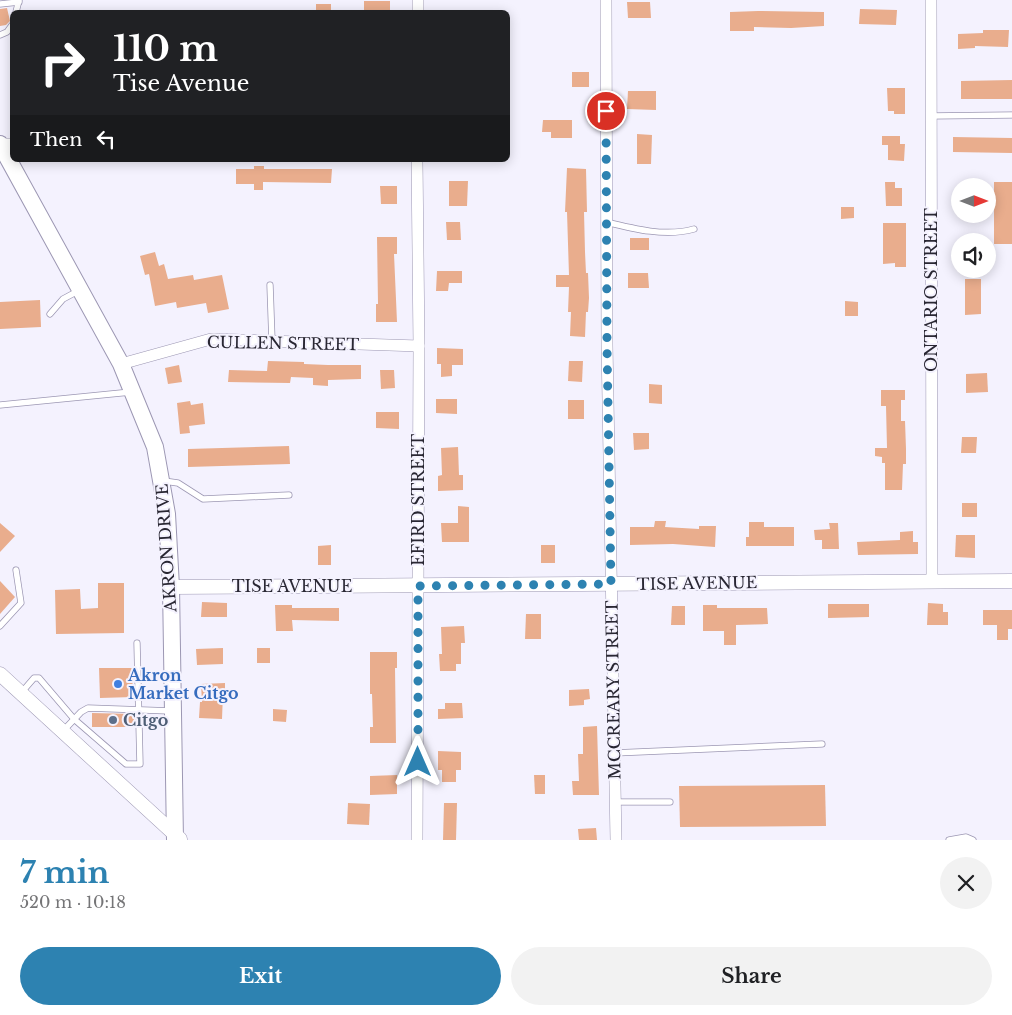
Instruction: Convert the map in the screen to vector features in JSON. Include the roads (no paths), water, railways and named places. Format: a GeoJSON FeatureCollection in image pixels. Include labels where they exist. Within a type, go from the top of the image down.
{"type":"FeatureCollection","features":[{"type":"Feature","properties":{"kind":"main road","name":"AKRON DRIVE"},"geometry":{"type":"LineString","coordinates":[[0,144],[121,364],[156,447],[167,514],[172,587],[177,838]]}},
{"type":"Feature","properties":{"kind":"street","name":"MCCREARY STREET"},"geometry":{"type":"LineString","coordinates":[[606,0],[607,355],[616,840]]}},
{"type":"Feature","properties":{"kind":"street","name":"ONTARIO STREET"},"geometry":{"type":"LineString","coordinates":[[930,0],[932,581]]}},
{"type":"Feature","properties":{"kind":"street","name":"EFIRD STREET"},"geometry":{"type":"LineString","coordinates":[[417,162],[419,346],[417,840]]}},
{"type":"Feature","properties":{"kind":"street","name":"CULLEN STREET"},"geometry":{"type":"LineString","coordinates":[[121,364],[211,339],[419,346]]}},
{"type":"Feature","properties":{"kind":"street","name":"TISE AVENUE"},"geometry":{"type":"LineString","coordinates":[[172,587],[1012,581]]}},
{"type":"Feature","properties":{"kind":"street"},"geometry":{"type":"LineString","coordinates":[[0,674],[177,838]]}},
{"type":"Feature","properties":{"kind":"lane"},"geometry":{"type":"LineString","coordinates":[[0,4],[19,1]]}},
{"type":"Feature","properties":{"kind":"lane"},"geometry":{"type":"LineString","coordinates":[[0,35],[7,32],[10,28]]}},
{"type":"Feature","properties":{"kind":"lane"},"geometry":{"type":"LineString","coordinates":[[930,116],[1012,116]]}},
{"type":"Feature","properties":{"kind":"lane"},"geometry":{"type":"LineString","coordinates":[[606,222],[654,231],[680,233],[694,230]]}},
{"type":"Feature","properties":{"kind":"lane"},"geometry":{"type":"LineString","coordinates":[[270,285],[272,341]]}},
{"type":"Feature","properties":{"kind":"lane"},"geometry":{"type":"LineString","coordinates":[[50,314],[63,299],[80,290]]}},
{"type":"Feature","properties":{"kind":"lane"},"geometry":{"type":"LineString","coordinates":[[0,405],[133,392]]}},
{"type":"Feature","properties":{"kind":"lane"},"geometry":{"type":"LineString","coordinates":[[162,481],[178,483],[203,499],[289,495]]}},
{"type":"Feature","properties":{"kind":"lane"},"geometry":{"type":"LineString","coordinates":[[0,626],[21,603],[16,570]]}},
{"type":"Feature","properties":{"kind":"lane"},"geometry":{"type":"LineString","coordinates":[[21,693],[34,678],[39,678],[74,719],[126,764],[140,764],[137,643]]}},
{"type":"Feature","properties":{"kind":"lane"},"geometry":{"type":"LineString","coordinates":[[63,731],[81,712],[88,708],[173,711]]}},
{"type":"Feature","properties":{"kind":"lane"},"geometry":{"type":"LineString","coordinates":[[614,753],[822,744]]}},
{"type":"Feature","properties":{"kind":"lane"},"geometry":{"type":"LineString","coordinates":[[615,802],[670,802]]}},
{"type":"Feature","properties":{"kind":"lane"},"geometry":{"type":"LineString","coordinates":[[949,840],[966,837],[973,840]]}},
{"type":"Feature","properties":{"kind":"place","name":"Akron Market Citgo"},"geometry":{"type":"Point","coordinates":[118,684]}},
{"type":"Feature","properties":{"kind":"place","name":"Citgo"},"geometry":{"type":"Point","coordinates":[113,720]}}]}
